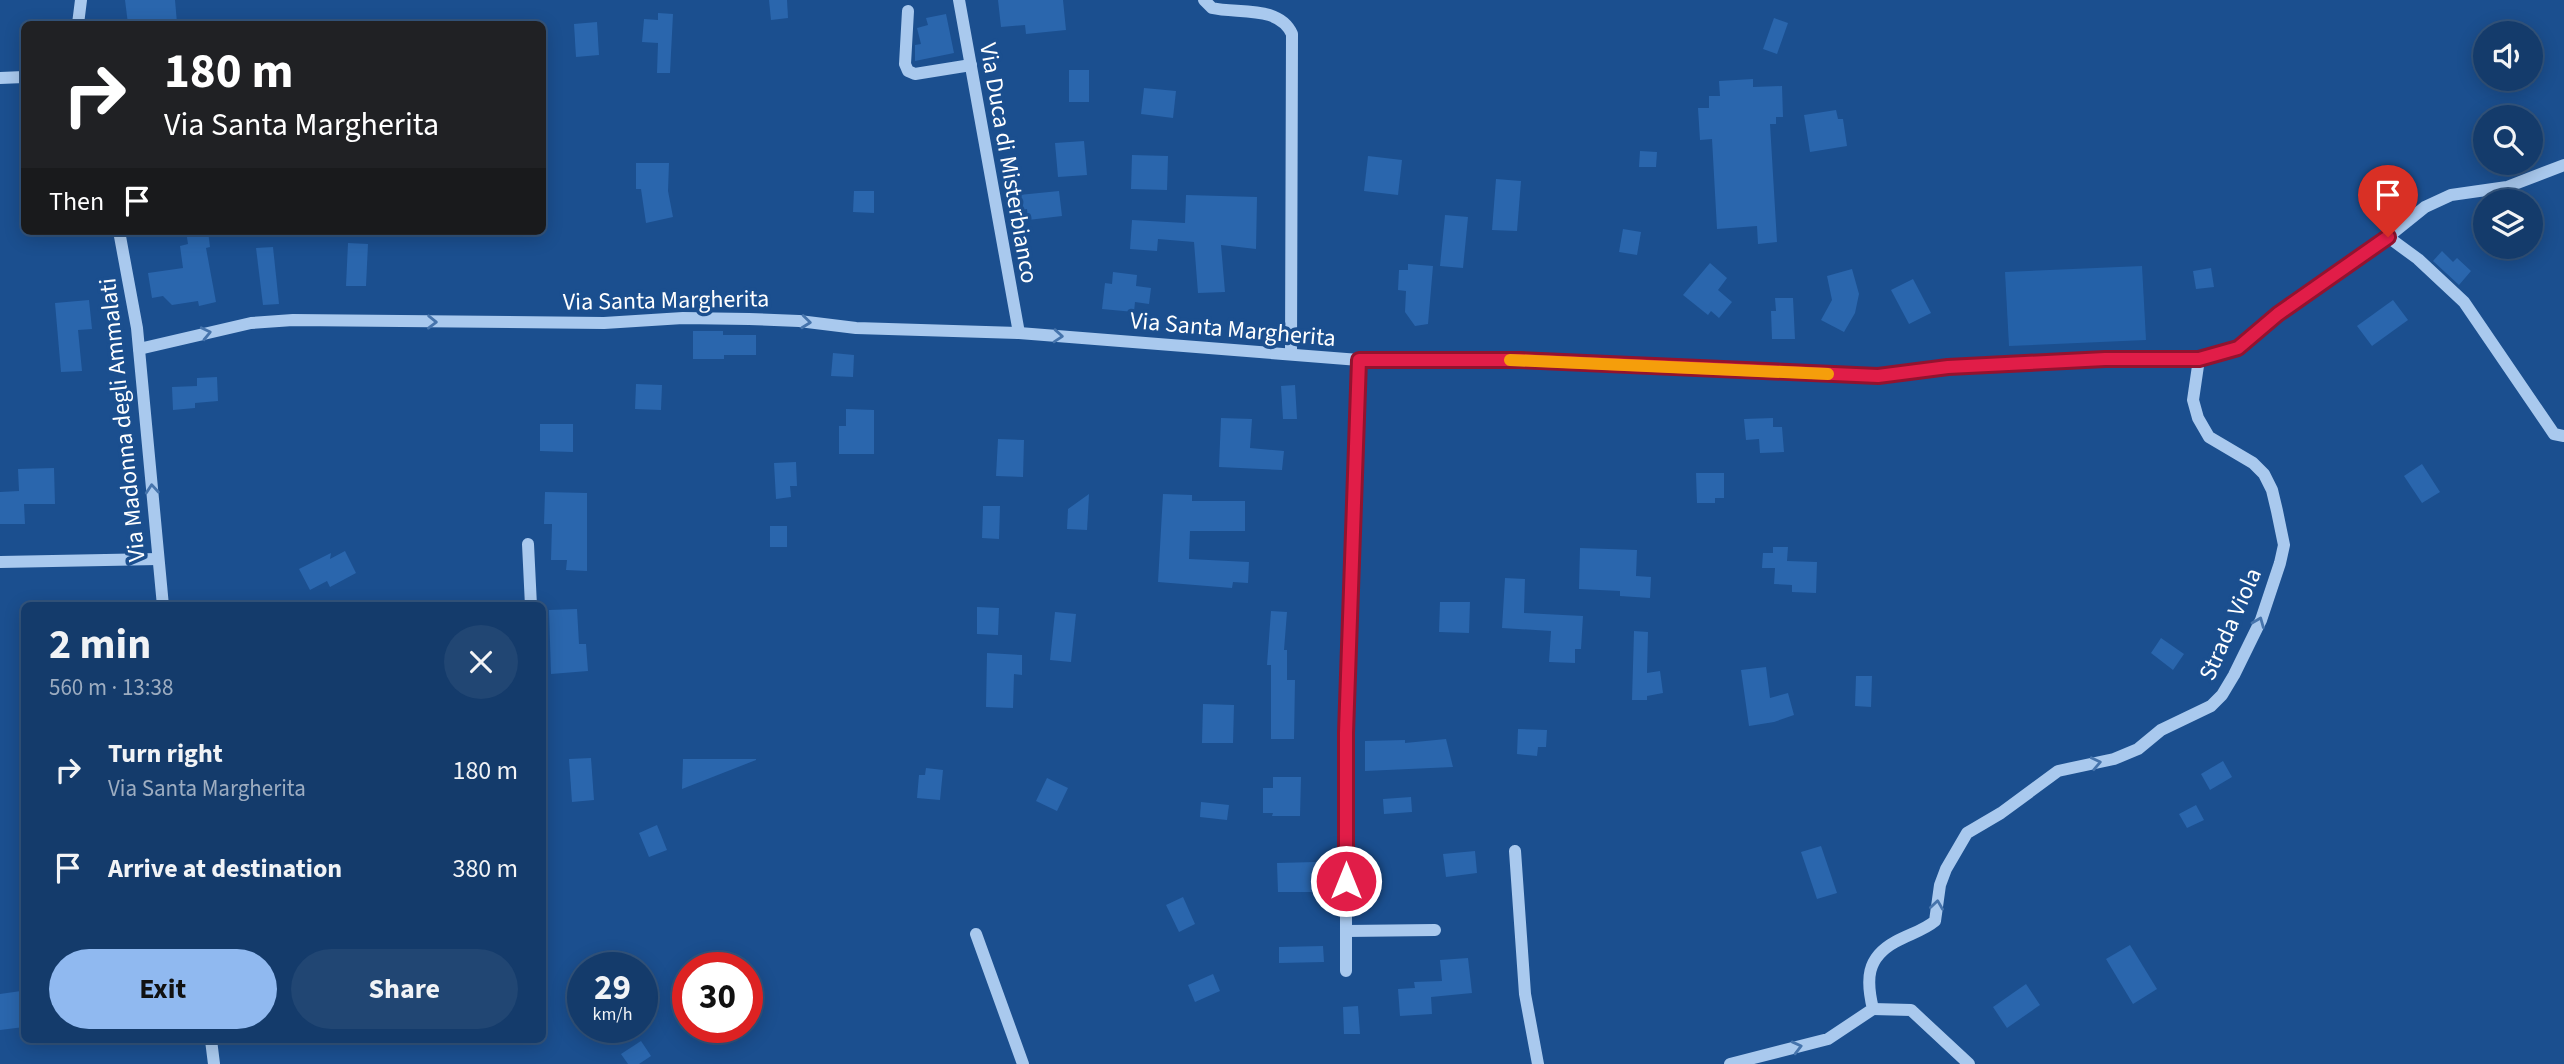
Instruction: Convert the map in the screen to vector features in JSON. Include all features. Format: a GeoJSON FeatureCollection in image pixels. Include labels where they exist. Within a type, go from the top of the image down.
{"type":"FeatureCollection","features":[{"type":"Feature","properties":{"kind":"street"},"geometry":{"type":"LineString","coordinates":[[78,21],[81,0]]}},
{"type":"Feature","properties":{"kind":"street","name":"Via Duca di Misterbianco"},"geometry":{"type":"LineString","coordinates":[[959,0],[1019,333]]}},
{"type":"Feature","properties":{"kind":"street"},"geometry":{"type":"LineString","coordinates":[[1205,0],[1212,8],[1250,11],[1277,18],[1288,25],[1292,34],[1291,353]]}},
{"type":"Feature","properties":{"kind":"street"},"geometry":{"type":"LineString","coordinates":[[908,11],[905,64],[908,71],[915,74],[971,65]]}},
{"type":"Feature","properties":{"kind":"street"},"geometry":{"type":"LineString","coordinates":[[0,78],[21,77]]}},
{"type":"Feature","properties":{"kind":"street","name":"Via Santa Margherita"},"geometry":{"type":"LineString","coordinates":[[139,349],[251,323],[293,320],[604,323],[683,318],[799,321],[856,328],[1019,333],[1359,360],[1520,360],[1878,376],[1948,367],[2105,359],[2199,359],[2238,348],[2278,314],[2388,237],[2425,207],[2451,195],[2507,187],[2564,166]]}},
{"type":"Feature","properties":{"kind":"street","name":"Via Madonna degli Ammalati"},"geometry":{"type":"LineString","coordinates":[[121,235],[139,349],[163,602]]}},
{"type":"Feature","properties":{"kind":"street"},"geometry":{"type":"LineString","coordinates":[[2388,237],[2418,258],[2464,302],[2554,434],[2564,436]]}},
{"type":"Feature","properties":{"kind":"street","name":"Strada Viola"},"geometry":{"type":"LineString","coordinates":[[1873,1009],[1867,986],[1869,971],[1881,951],[1896,941],[1925,929],[1935,921],[1940,885],[1946,869],[1968,833],[2001,813],[2058,771],[2114,759],[2138,749],[2161,730],[2211,706],[2222,695],[2234,675],[2261,620],[2284,545],[2272,490],[2264,474],[2253,463],[2209,437],[2197,418],[2193,400],[2199,359]]}},
{"type":"Feature","properties":{"kind":"street"},"geometry":{"type":"LineString","coordinates":[[1346,971],[1346,733],[1359,360]]}},
{"type":"Feature","properties":{"kind":"street"},"geometry":{"type":"LineString","coordinates":[[528,544],[531,602]]}},
{"type":"Feature","properties":{"kind":"street"},"geometry":{"type":"LineString","coordinates":[[0,562],[158,559]]}},
{"type":"Feature","properties":{"kind":"street"},"geometry":{"type":"LineString","coordinates":[[1515,850],[1525,994],[1538,1064]]}},
{"type":"Feature","properties":{"kind":"street"},"geometry":{"type":"LineString","coordinates":[[1346,931],[1435,930]]}},
{"type":"Feature","properties":{"kind":"street"},"geometry":{"type":"LineString","coordinates":[[976,934],[1023,1064]]}},
{"type":"Feature","properties":{"kind":"street"},"geometry":{"type":"LineString","coordinates":[[1730,1064],[1828,1039],[1873,1009],[1911,1010],[1969,1064]]}},
{"type":"Feature","properties":{"kind":"street"},"geometry":{"type":"LineString","coordinates":[[211,1043],[214,1064]]}},
{"type":"Feature","properties":{"kind":"shaded area"},"geometry":{"type":"Polygon","coordinates":[[[2142,266],[2146,340],[2009,346],[2005,272],[2142,266]]]}},
{"type":"Feature","properties":{"kind":"building"},"geometry":{"type":"Polygon","coordinates":[[[125,0],[175,0],[177,21],[128,21],[125,0]]]}},
{"type":"Feature","properties":{"kind":"building"},"geometry":{"type":"Polygon","coordinates":[[[769,0],[787,0],[788,18],[771,20],[769,0]]]}},
{"type":"Feature","properties":{"kind":"building"},"geometry":{"type":"Polygon","coordinates":[[[998,0],[1063,0],[1066,30],[1026,34],[1025,25],[1001,27],[998,0]]]}},
{"type":"Feature","properties":{"kind":"building"},"geometry":{"type":"Polygon","coordinates":[[[658,13],[673,14],[670,73],[657,73],[658,43],[642,42],[644,19],[658,20],[658,13]]]}},
{"type":"Feature","properties":{"kind":"building"},"geometry":{"type":"Polygon","coordinates":[[[946,14],[954,53],[915,61],[915,45],[921,44],[917,28],[928,25],[926,18],[946,14]]]}},
{"type":"Feature","properties":{"kind":"building"},"geometry":{"type":"Polygon","coordinates":[[[1774,18],[1788,23],[1777,54],[1763,49],[1774,18]]]}},
{"type":"Feature","properties":{"kind":"building"},"geometry":{"type":"Polygon","coordinates":[[[597,22],[599,55],[576,57],[574,24],[597,22]]]}},
{"type":"Feature","properties":{"kind":"building"},"geometry":{"type":"Polygon","coordinates":[[[1069,70],[1089,70],[1089,102],[1069,102],[1069,70]]]}},
{"type":"Feature","properties":{"kind":"building"},"geometry":{"type":"Polygon","coordinates":[[[1753,79],[1753,87],[1782,86],[1783,117],[1776,117],[1776,124],[1770,124],[1777,242],[1758,244],[1757,226],[1717,229],[1712,139],[1700,140],[1698,108],[1709,108],[1709,96],[1720,96],[1719,81],[1753,79]]]}},
{"type":"Feature","properties":{"kind":"building"},"geometry":{"type":"Polygon","coordinates":[[[1144,88],[1176,91],[1173,118],[1141,114],[1144,88]]]}},
{"type":"Feature","properties":{"kind":"building"},"geometry":{"type":"Polygon","coordinates":[[[1836,110],[1838,119],[1843,119],[1847,146],[1810,152],[1804,115],[1836,110]]]}},
{"type":"Feature","properties":{"kind":"building"},"geometry":{"type":"Polygon","coordinates":[[[1084,141],[1087,175],[1058,177],[1055,143],[1084,141]]]}},
{"type":"Feature","properties":{"kind":"building"},"geometry":{"type":"Polygon","coordinates":[[[1640,151],[1657,152],[1656,167],[1639,167],[1640,151]]]}},
{"type":"Feature","properties":{"kind":"building"},"geometry":{"type":"Polygon","coordinates":[[[1132,155],[1168,156],[1167,190],[1131,189],[1132,155]]]}},
{"type":"Feature","properties":{"kind":"building"},"geometry":{"type":"Polygon","coordinates":[[[1368,156],[1402,160],[1398,195],[1364,191],[1368,156]]]}},
{"type":"Feature","properties":{"kind":"building"},"geometry":{"type":"Polygon","coordinates":[[[636,163],[669,163],[668,191],[673,217],[646,223],[641,189],[636,189],[636,163]]]}},
{"type":"Feature","properties":{"kind":"building"},"geometry":{"type":"Polygon","coordinates":[[[1496,179],[1521,181],[1517,231],[1492,230],[1496,179]]]}},
{"type":"Feature","properties":{"kind":"building"},"geometry":{"type":"Polygon","coordinates":[[[854,191],[874,191],[874,213],[853,212],[854,191]]]}},
{"type":"Feature","properties":{"kind":"building"},"geometry":{"type":"Polygon","coordinates":[[[1059,191],[1062,216],[1028,220],[1027,209],[1021,210],[1019,195],[1059,191]]]}},
{"type":"Feature","properties":{"kind":"building"},"geometry":{"type":"Polygon","coordinates":[[[1186,195],[1257,197],[1256,249],[1221,245],[1225,292],[1198,293],[1194,242],[1158,239],[1157,251],[1130,249],[1132,220],[1185,223],[1186,195]]]}},
{"type":"Feature","properties":{"kind":"building"},"geometry":{"type":"Polygon","coordinates":[[[1445,215],[1468,217],[1463,268],[1440,266],[1445,215]]]}},
{"type":"Feature","properties":{"kind":"building"},"geometry":{"type":"Polygon","coordinates":[[[1623,229],[1641,232],[1637,255],[1619,252],[1623,229]]]}},
{"type":"Feature","properties":{"kind":"building"},"geometry":{"type":"Polygon","coordinates":[[[187,235],[208,235],[210,247],[206,248],[216,302],[199,306],[198,301],[172,305],[163,296],[152,298],[148,273],[183,268],[180,246],[188,244],[187,235]]]}},
{"type":"Feature","properties":{"kind":"building"},"geometry":{"type":"Polygon","coordinates":[[[348,243],[368,244],[366,286],[346,286],[348,243]]]}},
{"type":"Feature","properties":{"kind":"building"},"geometry":{"type":"Polygon","coordinates":[[[273,247],[279,304],[263,305],[256,248],[273,247]]]}},
{"type":"Feature","properties":{"kind":"building"},"geometry":{"type":"Polygon","coordinates":[[[2442,251],[2453,262],[2457,258],[2471,271],[2459,285],[2433,261],[2442,251]]]}},
{"type":"Feature","properties":{"kind":"building"},"geometry":{"type":"Polygon","coordinates":[[[1710,263],[1727,278],[1718,290],[1732,302],[1719,318],[1711,311],[1708,315],[1683,295],[1710,263]]]}},
{"type":"Feature","properties":{"kind":"building"},"geometry":{"type":"Polygon","coordinates":[[[1408,264],[1433,266],[1428,324],[1415,326],[1405,312],[1406,291],[1398,290],[1399,270],[1408,270],[1408,264]]]}},
{"type":"Feature","properties":{"kind":"building"},"geometry":{"type":"Polygon","coordinates":[[[2211,268],[2214,287],[2196,289],[2193,271],[2211,268]]]}},
{"type":"Feature","properties":{"kind":"building"},"geometry":{"type":"Polygon","coordinates":[[[1852,269],[1859,294],[1855,313],[1844,332],[1821,320],[1832,300],[1827,276],[1852,269]]]}},
{"type":"Feature","properties":{"kind":"building"},"geometry":{"type":"Polygon","coordinates":[[[1113,272],[1137,275],[1136,286],[1151,288],[1149,304],[1135,302],[1134,312],[1102,309],[1105,283],[1112,284],[1113,272]]]}},
{"type":"Feature","properties":{"kind":"building"},"geometry":{"type":"Polygon","coordinates":[[[1913,279],[1931,313],[1909,324],[1891,290],[1913,279]]]}},
{"type":"Feature","properties":{"kind":"building"},"geometry":{"type":"Polygon","coordinates":[[[1775,298],[1793,298],[1795,339],[1772,339],[1771,311],[1776,311],[1775,298]]]}},
{"type":"Feature","properties":{"kind":"building"},"geometry":{"type":"Polygon","coordinates":[[[89,300],[92,329],[78,330],[82,371],[61,372],[55,303],[89,300]]]}},
{"type":"Feature","properties":{"kind":"building"},"geometry":{"type":"Polygon","coordinates":[[[2393,300],[2408,320],[2372,346],[2357,326],[2393,300]]]}},
{"type":"Feature","properties":{"kind":"building"},"geometry":{"type":"Polygon","coordinates":[[[693,331],[756,335],[756,355],[693,359],[693,331]]]}},
{"type":"Feature","properties":{"kind":"building"},"geometry":{"type":"Polygon","coordinates":[[[833,353],[854,355],[853,377],[831,376],[833,353]]]}},
{"type":"Feature","properties":{"kind":"building"},"geometry":{"type":"Polygon","coordinates":[[[217,377],[218,401],[195,403],[195,408],[173,410],[172,387],[197,386],[197,378],[217,377]]]}},
{"type":"Feature","properties":{"kind":"building"},"geometry":{"type":"Polygon","coordinates":[[[636,384],[662,385],[661,410],[635,409],[636,384]]]}},
{"type":"Feature","properties":{"kind":"building"},"geometry":{"type":"Polygon","coordinates":[[[1295,385],[1297,419],[1283,419],[1281,386],[1295,385]]]}},
{"type":"Feature","properties":{"kind":"building"},"geometry":{"type":"Polygon","coordinates":[[[846,409],[874,410],[874,454],[839,454],[839,426],[846,426],[846,409]]]}},
{"type":"Feature","properties":{"kind":"building"},"geometry":{"type":"Polygon","coordinates":[[[1221,418],[1252,419],[1250,448],[1284,451],[1282,470],[1219,467],[1221,418]]]}},
{"type":"Feature","properties":{"kind":"building"},"geometry":{"type":"Polygon","coordinates":[[[1773,418],[1773,427],[1782,427],[1784,452],[1760,453],[1759,439],[1746,440],[1744,419],[1773,418]]]}},
{"type":"Feature","properties":{"kind":"building"},"geometry":{"type":"Polygon","coordinates":[[[540,424],[573,424],[573,452],[540,451],[540,424]]]}},
{"type":"Feature","properties":{"kind":"building"},"geometry":{"type":"Polygon","coordinates":[[[998,439],[1024,440],[1023,477],[996,476],[998,439]]]}},
{"type":"Feature","properties":{"kind":"building"},"geometry":{"type":"Polygon","coordinates":[[[796,462],[797,486],[790,486],[791,497],[776,499],[774,463],[796,462]]]}},
{"type":"Feature","properties":{"kind":"building"},"geometry":{"type":"Polygon","coordinates":[[[2422,464],[2440,492],[2422,503],[2404,476],[2422,464]]]}},
{"type":"Feature","properties":{"kind":"building"},"geometry":{"type":"Polygon","coordinates":[[[54,468],[55,504],[24,504],[25,524],[0,524],[0,492],[19,491],[18,469],[54,468]]]}},
{"type":"Feature","properties":{"kind":"building"},"geometry":{"type":"Polygon","coordinates":[[[1696,473],[1724,473],[1724,498],[1715,498],[1715,503],[1697,503],[1696,473]]]}},
{"type":"Feature","properties":{"kind":"building"},"geometry":{"type":"Polygon","coordinates":[[[545,492],[587,493],[587,571],[566,570],[567,560],[551,560],[552,524],[544,524],[545,492]]]}},
{"type":"Feature","properties":{"kind":"building"},"geometry":{"type":"Polygon","coordinates":[[[1089,494],[1087,530],[1067,529],[1068,509],[1089,494]]]}},
{"type":"Feature","properties":{"kind":"building"},"geometry":{"type":"Polygon","coordinates":[[[1163,494],[1192,495],[1192,501],[1245,501],[1245,531],[1190,531],[1189,559],[1249,562],[1248,583],[1233,582],[1232,588],[1158,582],[1163,494]]]}},
{"type":"Feature","properties":{"kind":"building"},"geometry":{"type":"Polygon","coordinates":[[[983,506],[1000,506],[999,539],[982,538],[983,506]]]}},
{"type":"Feature","properties":{"kind":"building"},"geometry":{"type":"Polygon","coordinates":[[[770,526],[787,526],[787,547],[770,547],[770,526]]]}},
{"type":"Feature","properties":{"kind":"building"},"geometry":{"type":"Polygon","coordinates":[[[1773,547],[1788,547],[1787,561],[1817,562],[1816,593],[1792,592],[1792,585],[1774,584],[1775,568],[1762,568],[1763,553],[1773,553],[1773,547]]]}},
{"type":"Feature","properties":{"kind":"building"},"geometry":{"type":"Polygon","coordinates":[[[1580,548],[1637,550],[1636,576],[1651,577],[1650,598],[1620,596],[1620,591],[1579,589],[1580,548]]]}},
{"type":"Feature","properties":{"kind":"building"},"geometry":{"type":"Polygon","coordinates":[[[345,551],[356,573],[330,587],[327,581],[310,590],[299,569],[331,553],[330,559],[345,551]]]}},
{"type":"Feature","properties":{"kind":"building"},"geometry":{"type":"Polygon","coordinates":[[[1505,578],[1525,579],[1524,613],[1583,616],[1581,649],[1575,649],[1575,663],[1549,662],[1551,631],[1502,628],[1505,578]]]}},
{"type":"Feature","properties":{"kind":"building"},"geometry":{"type":"Polygon","coordinates":[[[1440,602],[1470,602],[1469,633],[1439,632],[1440,602]]]}},
{"type":"Feature","properties":{"kind":"building"},"geometry":{"type":"Polygon","coordinates":[[[977,607],[999,608],[998,635],[977,634],[977,607]]]}},
{"type":"Feature","properties":{"kind":"building"},"geometry":{"type":"Polygon","coordinates":[[[577,609],[579,644],[586,644],[588,671],[551,674],[549,610],[577,609]]]}},
{"type":"Feature","properties":{"kind":"building"},"geometry":{"type":"Polygon","coordinates":[[[1271,611],[1287,612],[1284,650],[1287,650],[1287,680],[1295,680],[1294,739],[1271,739],[1271,665],[1267,665],[1271,611]]]}},
{"type":"Feature","properties":{"kind":"building"},"geometry":{"type":"Polygon","coordinates":[[[1055,612],[1076,614],[1071,662],[1050,660],[1055,612]]]}},
{"type":"Feature","properties":{"kind":"building"},"geometry":{"type":"Polygon","coordinates":[[[1634,631],[1648,632],[1647,673],[1660,671],[1663,693],[1647,696],[1647,700],[1632,700],[1634,631]]]}},
{"type":"Feature","properties":{"kind":"building"},"geometry":{"type":"Polygon","coordinates":[[[2161,638],[2184,654],[2173,670],[2151,653],[2161,638]]]}},
{"type":"Feature","properties":{"kind":"building"},"geometry":{"type":"Polygon","coordinates":[[[987,653],[1022,655],[1022,675],[1014,674],[1013,708],[986,707],[987,653]]]}},
{"type":"Feature","properties":{"kind":"building"},"geometry":{"type":"Polygon","coordinates":[[[1766,667],[1770,698],[1788,693],[1794,715],[1749,726],[1741,670],[1766,667]]]}},
{"type":"Feature","properties":{"kind":"building"},"geometry":{"type":"Polygon","coordinates":[[[1856,676],[1872,676],[1871,707],[1855,706],[1856,676]]]}},
{"type":"Feature","properties":{"kind":"building"},"geometry":{"type":"Polygon","coordinates":[[[1203,704],[1234,705],[1233,743],[1202,743],[1203,704]]]}},
{"type":"Feature","properties":{"kind":"building"},"geometry":{"type":"Polygon","coordinates":[[[1518,729],[1547,730],[1546,747],[1538,747],[1537,756],[1517,754],[1518,729]]]}},
{"type":"Feature","properties":{"kind":"building"},"geometry":{"type":"Polygon","coordinates":[[[1446,739],[1453,767],[1365,771],[1365,741],[1405,740],[1405,743],[1446,739]]]}},
{"type":"Feature","properties":{"kind":"building"},"geometry":{"type":"Polygon","coordinates":[[[591,758],[594,800],[572,802],[569,759],[591,758]]]}},
{"type":"Feature","properties":{"kind":"building"},"geometry":{"type":"Polygon","coordinates":[[[683,759],[756,759],[756,760],[682,789],[683,759]]]}},
{"type":"Feature","properties":{"kind":"building"},"geometry":{"type":"Polygon","coordinates":[[[2223,761],[2232,777],[2210,790],[2201,774],[2223,761]]]}},
{"type":"Feature","properties":{"kind":"building"},"geometry":{"type":"Polygon","coordinates":[[[926,768],[943,770],[940,800],[917,798],[919,775],[925,775],[926,768]]]}},
{"type":"Feature","properties":{"kind":"building"},"geometry":{"type":"Polygon","coordinates":[[[1273,777],[1301,777],[1300,816],[1272,816],[1273,813],[1263,813],[1263,788],[1273,788],[1273,777]]]}},
{"type":"Feature","properties":{"kind":"building"},"geometry":{"type":"Polygon","coordinates":[[[1047,778],[1068,788],[1057,811],[1036,801],[1047,778]]]}},
{"type":"Feature","properties":{"kind":"building"},"geometry":{"type":"Polygon","coordinates":[[[1411,797],[1412,812],[1384,814],[1383,799],[1411,797]]]}},
{"type":"Feature","properties":{"kind":"building"},"geometry":{"type":"Polygon","coordinates":[[[1201,802],[1229,805],[1227,820],[1200,817],[1201,802]]]}},
{"type":"Feature","properties":{"kind":"building"},"geometry":{"type":"Polygon","coordinates":[[[2196,805],[2204,820],[2187,828],[2179,814],[2196,805]]]}},
{"type":"Feature","properties":{"kind":"building"},"geometry":{"type":"Polygon","coordinates":[[[657,825],[667,850],[649,857],[639,833],[657,825]]]}},
{"type":"Feature","properties":{"kind":"building"},"geometry":{"type":"Polygon","coordinates":[[[1821,846],[1837,893],[1817,899],[1801,852],[1821,846]]]}},
{"type":"Feature","properties":{"kind":"building"},"geometry":{"type":"Polygon","coordinates":[[[1475,851],[1477,873],[1446,877],[1443,854],[1475,851]]]}},
{"type":"Feature","properties":{"kind":"building"},"geometry":{"type":"Polygon","coordinates":[[[1316,862],[1317,892],[1278,892],[1277,863],[1316,862]]]}},
{"type":"Feature","properties":{"kind":"building"},"geometry":{"type":"Polygon","coordinates":[[[1183,897],[1195,924],[1179,932],[1166,905],[1183,897]]]}},
{"type":"Feature","properties":{"kind":"building"},"geometry":{"type":"Polygon","coordinates":[[[2130,945],[2157,989],[2133,1004],[2106,959],[2130,945]]]}},
{"type":"Feature","properties":{"kind":"building"},"geometry":{"type":"Polygon","coordinates":[[[1323,946],[1324,962],[1279,963],[1279,947],[1323,946]]]}},
{"type":"Feature","properties":{"kind":"building"},"geometry":{"type":"Polygon","coordinates":[[[1468,958],[1472,993],[1431,997],[1432,1014],[1400,1016],[1398,989],[1415,988],[1414,982],[1442,981],[1440,960],[1468,958]]]}},
{"type":"Feature","properties":{"kind":"building"},"geometry":{"type":"Polygon","coordinates":[[[1213,974],[1220,991],[1195,1002],[1188,985],[1213,974]]]}},
{"type":"Feature","properties":{"kind":"building"},"geometry":{"type":"Polygon","coordinates":[[[2026,984],[2040,1005],[2007,1028],[1993,1007],[2026,984]]]}},
{"type":"Feature","properties":{"kind":"building"},"geometry":{"type":"Polygon","coordinates":[[[21,991],[21,1027],[0,1030],[0,994],[21,991]]]}},
{"type":"Feature","properties":{"kind":"building"},"geometry":{"type":"Polygon","coordinates":[[[1358,1006],[1360,1034],[1344,1034],[1343,1007],[1358,1006]]]}},
{"type":"Feature","properties":{"kind":"building"},"geometry":{"type":"Polygon","coordinates":[[[642,1043],[651,1056],[639,1064],[628,1064],[621,1054],[642,1043]]]}},
{"type":"Feature","properties":{"kind":"slow traffic"},"geometry":{"type":"LineString","coordinates":[[1510,360],[1828,374]]}},
{"type":"Feature","properties":{"kind":"route"},"geometry":{"type":"LineString","coordinates":[[1346,881],[1346,733],[1359,360],[1520,360],[1878,376],[1948,367],[2105,359],[2199,359],[2238,348],[2278,314],[2388,237]]}}]}
